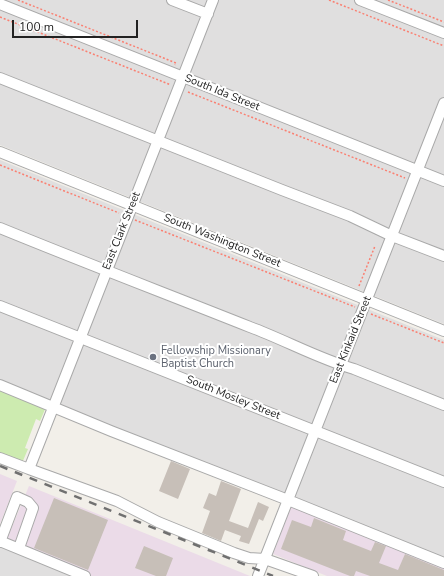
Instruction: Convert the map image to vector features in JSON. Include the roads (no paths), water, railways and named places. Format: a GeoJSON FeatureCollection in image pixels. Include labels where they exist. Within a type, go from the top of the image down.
{"type":"FeatureCollection","features":[{"type":"Feature","properties":{"kind":"street"},"geometry":{"type":"LineString","coordinates":[[172,0],[208,14]]}},
{"type":"Feature","properties":{"kind":"street","name":"East Clark Street"},"geometry":{"type":"LineString","coordinates":[[30,465],[213,0]]}},
{"type":"Feature","properties":{"kind":"street"},"geometry":{"type":"LineString","coordinates":[[360,0],[444,33]]}},
{"type":"Feature","properties":{"kind":"street","name":"South Ida Street"},"geometry":{"type":"LineString","coordinates":[[0,4],[444,181]]}},
{"type":"Feature","properties":{"kind":"street"},"geometry":{"type":"LineString","coordinates":[[0,78],[350,216],[392,236],[444,256]]}},
{"type":"Feature","properties":{"kind":"street","name":"East Kinkaid Street"},"geometry":{"type":"LineString","coordinates":[[258,576],[443,106]]}},
{"type":"Feature","properties":{"kind":"street","name":"South Washington Street"},"geometry":{"type":"LineString","coordinates":[[0,152],[444,331]]}},
{"type":"Feature","properties":{"kind":"street"},"geometry":{"type":"LineString","coordinates":[[0,228],[106,271],[275,336],[341,365],[444,405]]}},
{"type":"Feature","properties":{"kind":"street","name":"South Mosley Street"},"geometry":{"type":"LineString","coordinates":[[0,306],[444,482]]}},
{"type":"Feature","properties":{"kind":"street"},"geometry":{"type":"LineString","coordinates":[[0,385],[133,440],[288,500],[444,564]]}},
{"type":"Feature","properties":{"kind":"street"},"geometry":{"type":"LineString","coordinates":[[0,458],[30,465],[117,500],[158,522],[234,553],[249,558],[265,559],[313,576]]}},
{"type":"Feature","properties":{"kind":"street"},"geometry":{"type":"LineString","coordinates":[[19,548],[33,508],[28,502],[17,498],[0,541],[85,576]]}},
{"type":"Feature","properties":{"kind":"railway"},"geometry":{"type":"LineString","coordinates":[[0,466],[273,576]]}},
{"type":"Feature","properties":{"kind":"place","name":"Fellowship Missionary Baptist Church"},"geometry":{"type":"Point","coordinates":[153,357]}}]}
